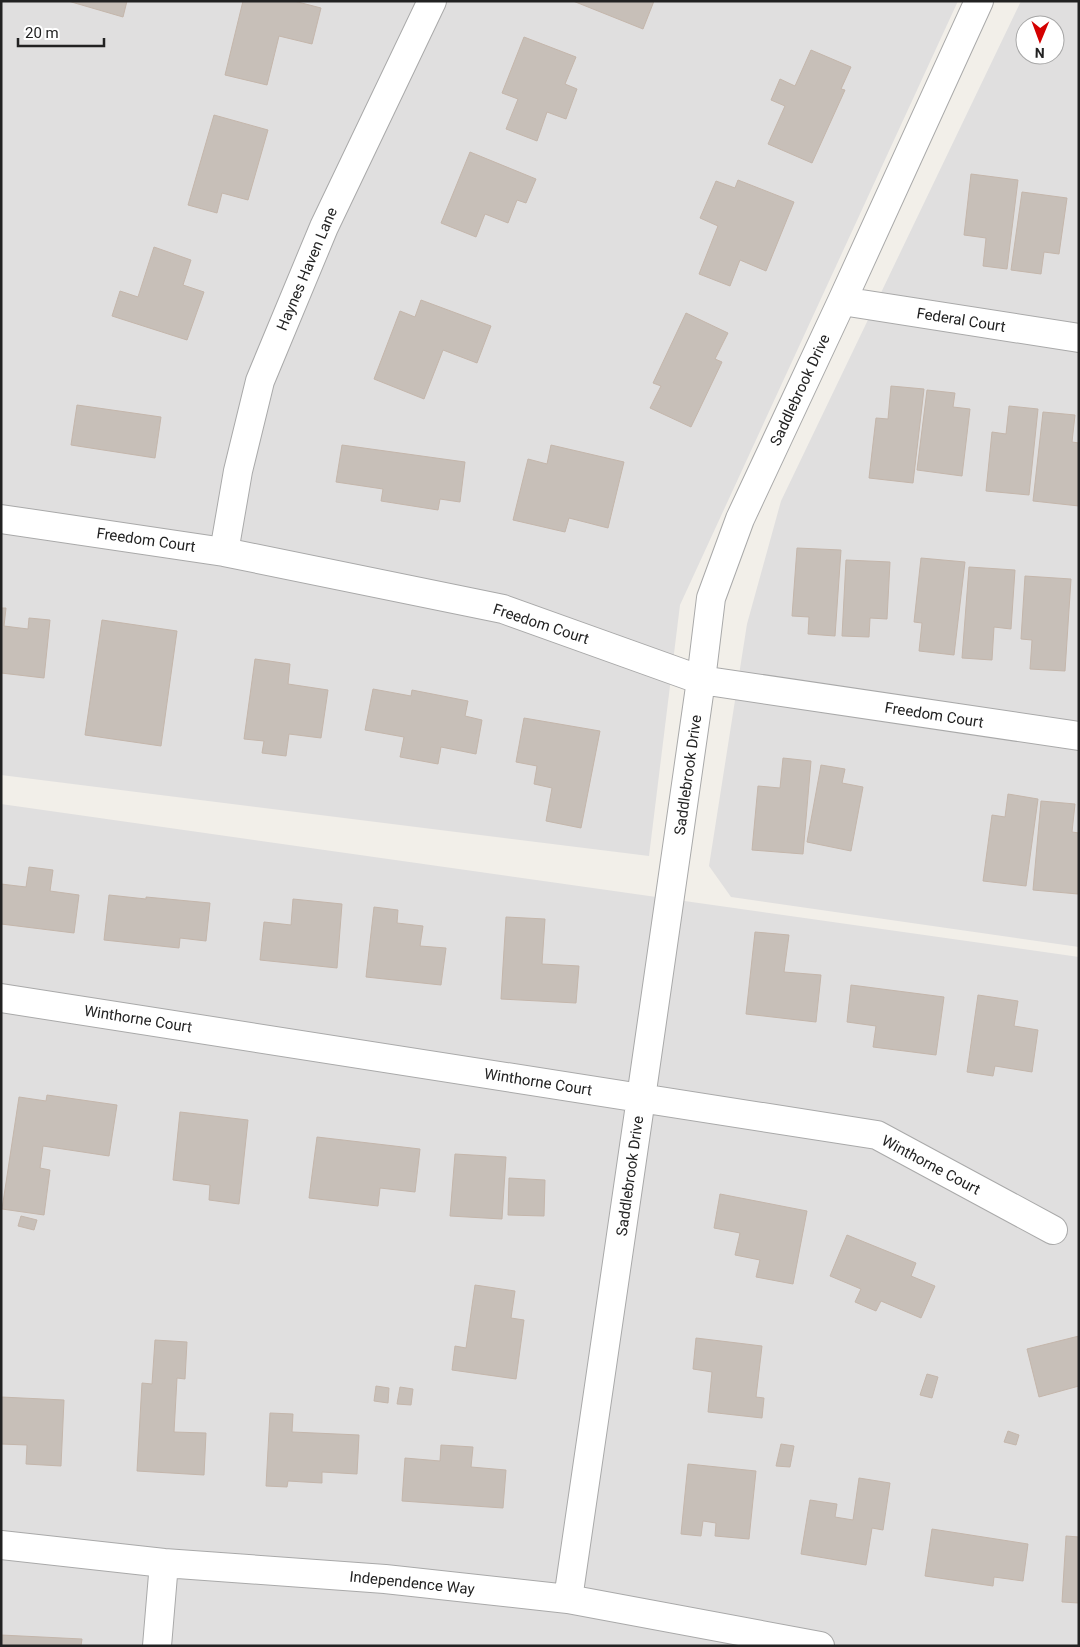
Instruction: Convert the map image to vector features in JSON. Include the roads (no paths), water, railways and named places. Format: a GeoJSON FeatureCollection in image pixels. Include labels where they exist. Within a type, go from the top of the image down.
{"type":"FeatureCollection","features":[{"type":"Feature","properties":{"kind":"street","name":"Haynes Haven Lane"},"geometry":{"type":"LineString","coordinates":[[224,552],[238,470],[260,381],[324,227],[432,1]]}},
{"type":"Feature","properties":{"kind":"street","name":"Saddlebrook Drive"},"geometry":{"type":"LineString","coordinates":[[568,1600],[642,1098],[711,598],[740,519],[979,1]]}},
{"type":"Feature","properties":{"kind":"street","name":"Federal Court"},"geometry":{"type":"LineString","coordinates":[[842,301],[1079,338]]}},
{"type":"Feature","properties":{"kind":"street","name":"Freedom Court"},"geometry":{"type":"LineString","coordinates":[[1,519],[224,552],[503,609],[701,680],[1079,736]]}},
{"type":"Feature","properties":{"kind":"street","name":"Winthorne Court"},"geometry":{"type":"LineString","coordinates":[[1,998],[876,1135],[1053,1230]]}},
{"type":"Feature","properties":{"kind":"street","name":"Independence Way"},"geometry":{"type":"LineString","coordinates":[[1,1545],[164,1563],[385,1579],[568,1600],[820,1646]]}},
{"type":"Feature","properties":{"kind":"street"},"geometry":{"type":"LineString","coordinates":[[156,1646],[164,1563]]}}]}
